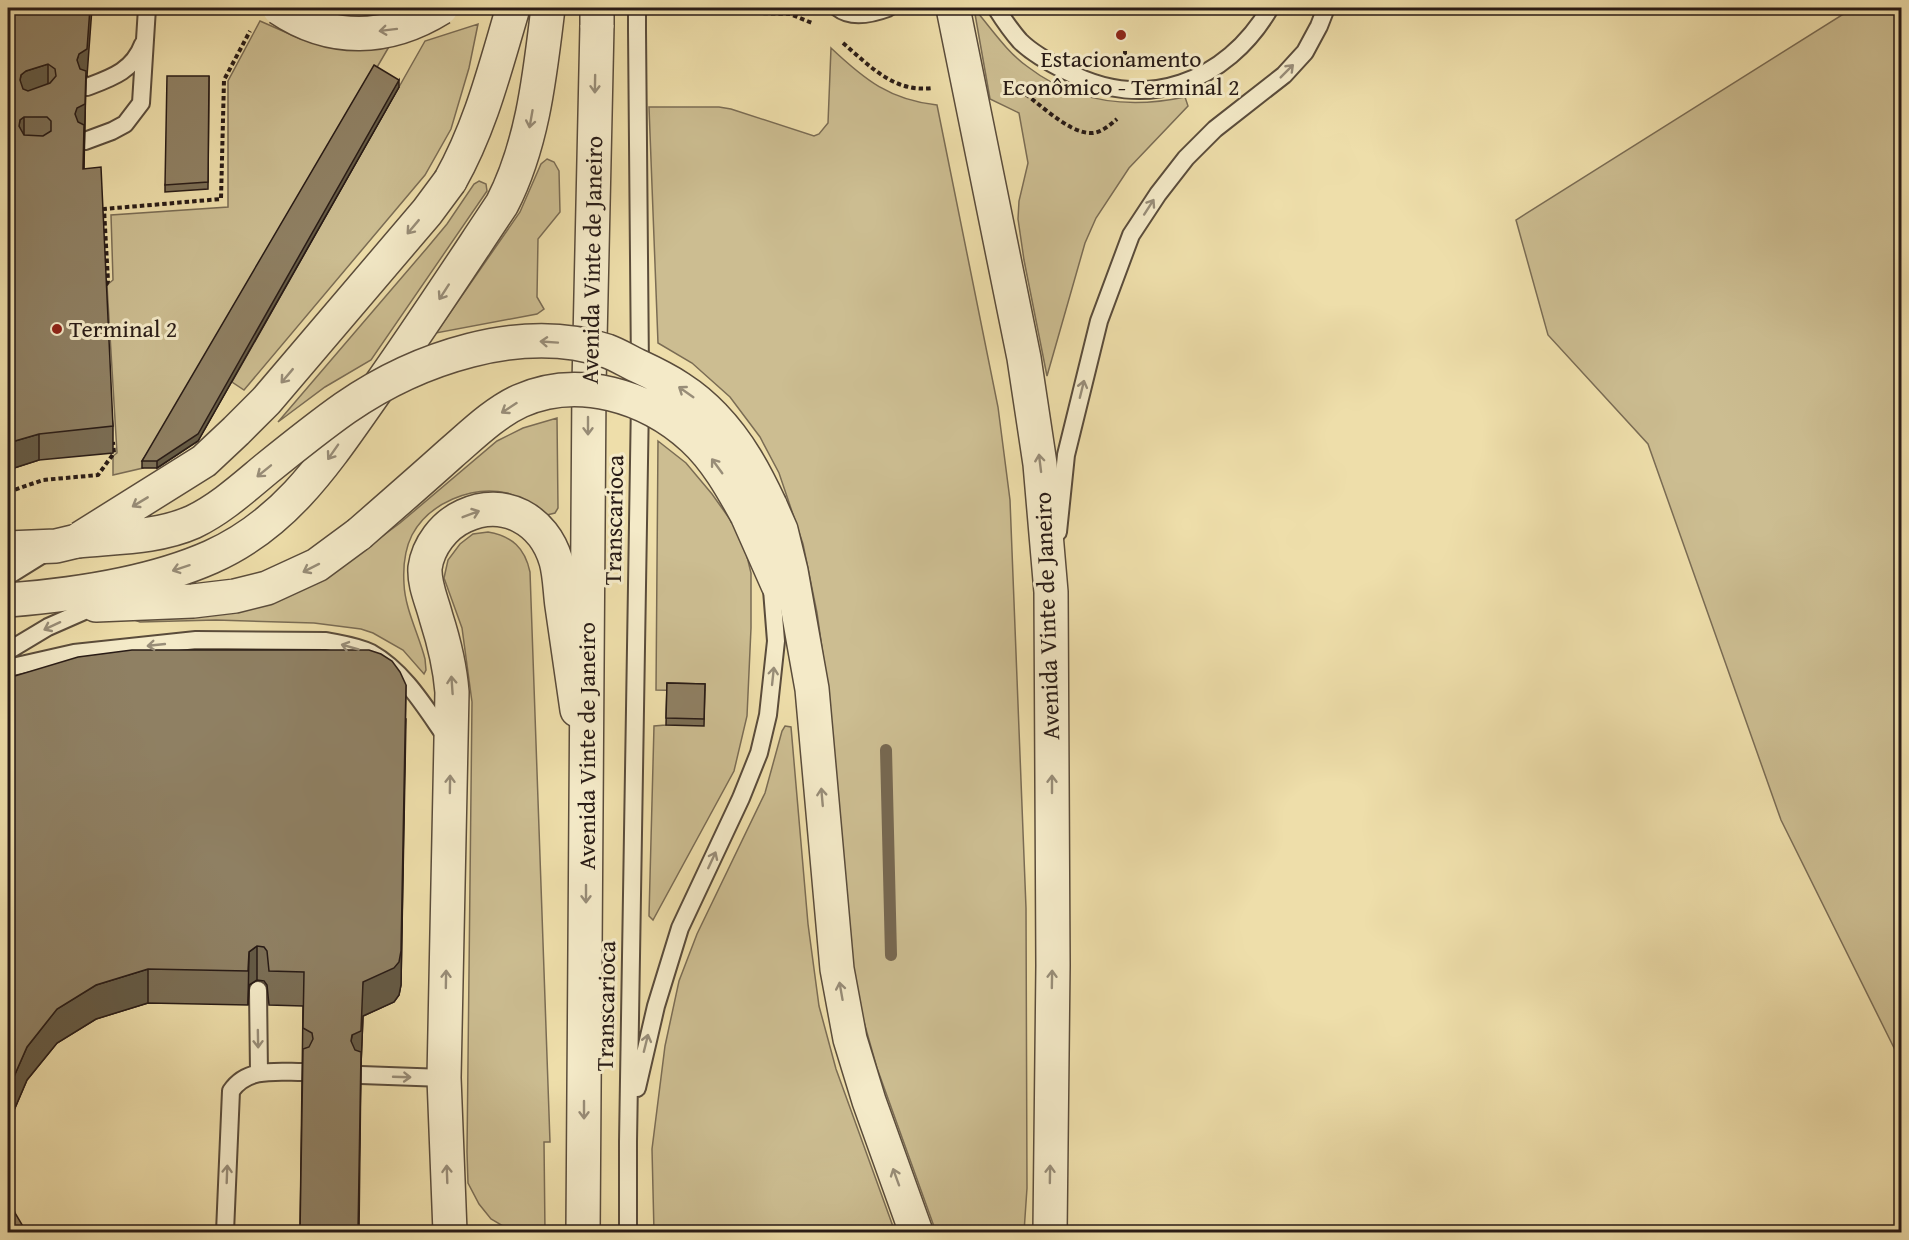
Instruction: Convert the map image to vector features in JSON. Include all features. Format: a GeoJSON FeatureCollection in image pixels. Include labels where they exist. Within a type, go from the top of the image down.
{"type":"FeatureCollection","features":[{"type":"Feature","properties":{"kind":"street"},"geometry":{"type":"LineString","coordinates":[[279,8],[317,28],[339,34],[398,29],[423,19],[441,8]]}},
{"type":"Feature","properties":{"kind":"street"},"geometry":{"type":"LineString","coordinates":[[66,544],[195,467],[236,431],[266,401],[427,212],[450,182],[466,152],[480,118],[513,8]]}},
{"type":"Feature","properties":{"kind":"street"},"geometry":{"type":"LineString","coordinates":[[19,599],[102,588],[177,569],[212,557],[260,527],[296,498],[321,468],[402,355],[502,204],[521,161],[528,135],[548,8]]}},
{"type":"Feature","properties":{"kind":"street","name":"Avenida Vinte de Janeiro"},"geometry":{"type":"LineString","coordinates":[[953,8],[1024,358],[1040,464],[1051,592],[1053,977],[1050,1233]]}},
{"type":"Feature","properties":{"kind":"street","name":"Avenida Vinte de Janeiro"},"geometry":{"type":"LineString","coordinates":[[583,1233],[589,373],[597,16]]}},
{"type":"Feature","properties":{"kind":"street"},"geometry":{"type":"LineString","coordinates":[[8,548],[158,533],[192,522],[220,507],[346,407],[398,376],[462,352],[541,340],[607,351],[668,380],[693,396],[735,441],[753,468],[770,567],[787,603],[813,689]]}},
{"type":"Feature","properties":{"kind":"street"},"geometry":{"type":"LineString","coordinates":[[19,599],[98,605],[192,601],[236,597],[267,588],[317,565],[359,534],[486,423],[520,401],[551,392],[576,389],[607,392],[641,403],[668,419],[693,438],[780,530],[791,571],[813,689],[837,969],[850,1040],[916,1233]]}},
{"type":"Feature","properties":{"kind":"street"},"geometry":{"type":"LineString","coordinates":[[450,1233],[444,1078],[452,692],[451,674],[427,590],[425,568],[437,537],[448,525],[464,516],[480,510],[495,509],[514,512],[529,520],[544,536],[556,560],[587,780]]}},
{"type":"Feature","properties":{"kind":"lane"},"geometry":{"type":"LineString","coordinates":[[85,141],[126,123],[141,103],[147,8]]}},
{"type":"Feature","properties":{"kind":"lane","name":"Transcarioca"},"geometry":{"type":"LineString","coordinates":[[628,1233],[640,389],[638,8]]}},
{"type":"Feature","properties":{"kind":"lane"},"geometry":{"type":"LineString","coordinates":[[838,8],[844,13],[857,15],[888,8]]}},
{"type":"Feature","properties":{"kind":"lane"},"geometry":{"type":"LineString","coordinates":[[996,8],[1021,41],[1046,61],[1071,74],[1098,86],[1161,90],[1202,75],[1222,62],[1253,33],[1269,8]]}},
{"type":"Feature","properties":{"kind":"lane"},"geometry":{"type":"LineString","coordinates":[[1051,592],[1066,455],[1099,321],[1131,235],[1158,194],[1186,158],[1215,129],[1284,75],[1305,52],[1326,8]]}},
{"type":"Feature","properties":{"kind":"lane"},"geometry":{"type":"LineString","coordinates":[[87,87],[117,75],[131,65],[140,54],[147,36]]}},
{"type":"Feature","properties":{"kind":"lane"},"geometry":{"type":"LineString","coordinates":[[8,576],[66,544]]}},
{"type":"Feature","properties":{"kind":"lane","name":"Transcarioca"},"geometry":{"type":"LineString","coordinates":[[628,1142],[640,1067],[680,928],[741,798],[759,753],[768,715],[776,641],[770,567]]}},
{"type":"Feature","properties":{"kind":"lane"},"geometry":{"type":"LineString","coordinates":[[8,651],[48,627],[98,605]]}},
{"type":"Feature","properties":{"kind":"lane"},"geometry":{"type":"LineString","coordinates":[[8,668],[74,653],[196,640],[326,641],[370,653],[391,668],[416,694],[450,743]]}},
{"type":"Feature","properties":{"kind":"lane"},"geometry":{"type":"LineString","coordinates":[[258,990],[259,1073]]}},
{"type":"Feature","properties":{"kind":"lane"},"geometry":{"type":"LineString","coordinates":[[225,1233],[231,1091],[237,1081],[248,1075],[303,1072]]}},
{"type":"Feature","properties":{"kind":"lane"},"geometry":{"type":"LineString","coordinates":[[361,1075],[444,1078]]}},
{"type":"Feature","properties":{"kind":"path"},"geometry":{"type":"LineString","coordinates":[[664,10],[790,14],[822,28]]}},
{"type":"Feature","properties":{"kind":"path"},"geometry":{"type":"LineString","coordinates":[[106,295],[105,283],[108,280],[104,208],[221,199],[224,80],[251,28]]}},
{"type":"Feature","properties":{"kind":"path"},"geometry":{"type":"LineString","coordinates":[[839,40],[874,71],[893,82],[913,88],[929,88],[968,81]]}},
{"type":"Feature","properties":{"kind":"path"},"geometry":{"type":"LineString","coordinates":[[8,492],[44,480],[98,475],[114,453],[113,430]]}},
{"type":"Feature","properties":{"kind":"shaded area"},"geometry":{"type":"Polygon","coordinates":[[[1853,8],[1902,8],[1901,1062],[1781,820],[1648,444],[1548,335],[1516,220],[1853,8]]]}},
{"type":"Feature","properties":{"kind":"shaded area"},"geometry":{"type":"Polygon","coordinates":[[[978,13],[1014,55],[1046,79],[1064,89],[1103,100],[1123,102],[1164,101],[1185,97],[1188,106],[1129,168],[1096,218],[1085,243],[1047,376],[1018,219],[1019,201],[1028,163],[1019,113],[990,99],[975,14],[978,13]]]}},
{"type":"Feature","properties":{"kind":"shaded area"},"geometry":{"type":"Polygon","coordinates":[[[260,21],[301,39],[343,48],[390,45],[143,468],[113,475],[113,456],[117,453],[107,285],[113,280],[111,215],[228,207],[228,81],[260,21]]]}},
{"type":"Feature","properties":{"kind":"shaded area"},"geometry":{"type":"Polygon","coordinates":[[[478,24],[469,68],[451,129],[425,175],[244,390],[232,382],[425,41],[478,24]]]}},
{"type":"Feature","properties":{"kind":"shaded area"},"geometry":{"type":"Polygon","coordinates":[[[831,48],[855,70],[879,87],[905,98],[937,105],[998,407],[1010,500],[1026,908],[1027,1188],[1024,1232],[936,1232],[877,1068],[860,1008],[849,944],[828,690],[817,613],[803,544],[779,473],[760,437],[730,397],[692,363],[658,343],[649,107],[731,109],[814,136],[819,134],[828,123],[831,48]]]}},
{"type":"Feature","properties":{"kind":"shaded area"},"geometry":{"type":"Polygon","coordinates":[[[547,159],[554,162],[559,171],[560,212],[538,239],[537,297],[544,309],[537,314],[436,333],[520,212],[541,164],[547,159]]]}},
{"type":"Feature","properties":{"kind":"shaded area"},"geometry":{"type":"Polygon","coordinates":[[[479,181],[486,184],[487,191],[371,360],[325,387],[278,422],[427,248],[447,224],[474,184],[479,181]]]}},
{"type":"Feature","properties":{"kind":"shaded area"},"geometry":{"type":"Polygon","coordinates":[[[557,418],[558,508],[555,513],[547,515],[507,493],[494,491],[466,494],[440,506],[429,514],[412,535],[405,559],[404,584],[425,659],[424,674],[403,650],[361,629],[314,623],[216,620],[140,622],[134,620],[338,569],[400,523],[497,441],[523,428],[557,418]]]}},
{"type":"Feature","properties":{"kind":"shaded area"},"geometry":{"type":"Polygon","coordinates":[[[658,441],[686,463],[712,494],[734,525],[744,544],[751,573],[751,628],[747,716],[734,771],[653,920],[649,916],[654,726],[666,725],[704,691],[656,690],[658,441]]]}},
{"type":"Feature","properties":{"kind":"shaded area"},"geometry":{"type":"Polygon","coordinates":[[[488,532],[511,540],[525,556],[530,572],[550,1142],[544,1142],[545,1232],[513,1232],[491,1219],[479,1204],[468,1183],[472,702],[462,628],[444,578],[448,560],[460,544],[473,534],[488,532]]]}},
{"type":"Feature","properties":{"kind":"shaded area"},"geometry":{"type":"Polygon","coordinates":[[[785,726],[791,727],[808,924],[819,1006],[836,1069],[895,1232],[654,1232],[652,1149],[665,1046],[679,981],[697,934],[765,793],[785,726]]]}},
{"type":"Feature","properties":{"kind":"building","name":"Terminal 2"},"geometry":{"type":"Polygon","coordinates":[[[8,8],[90,8],[87,49],[79,54],[77,60],[80,69],[86,71],[85,104],[77,108],[75,114],[78,122],[84,125],[83,169],[101,167],[113,426],[39,434],[8,443],[8,8]],[[48,64],[26,71],[21,75],[23,89],[28,91],[50,83],[56,76],[55,69],[48,64]],[[24,117],[20,120],[19,126],[24,135],[43,136],[51,131],[51,121],[47,117],[24,117]]]}},
{"type":"Feature","properties":{"kind":"building"},"geometry":{"type":"Polygon","coordinates":[[[374,65],[399,80],[198,434],[157,461],[142,461],[374,65]]]}},
{"type":"Feature","properties":{"kind":"building"},"geometry":{"type":"Polygon","coordinates":[[[167,76],[209,76],[208,182],[165,185],[167,76]]]}},
{"type":"Feature","properties":{"kind":"building"},"geometry":{"type":"Polygon","coordinates":[[[132,650],[369,650],[392,661],[406,685],[401,951],[399,962],[394,968],[363,982],[361,1031],[352,1035],[351,1041],[355,1050],[361,1052],[358,1233],[300,1233],[303,1049],[309,1047],[313,1039],[312,1033],[303,1028],[304,972],[269,971],[267,951],[264,947],[257,946],[249,952],[248,971],[148,969],[96,985],[57,1009],[27,1047],[12,1081],[8,1098],[8,678],[78,657],[132,650]]]}},
{"type":"Feature","properties":{"kind":"building"},"geometry":{"type":"Polygon","coordinates":[[[667,683],[705,684],[704,719],[666,718],[667,683]]]}},
{"type":"Feature","properties":{"kind":"building"},"geometry":{"type":"Polygon","coordinates":[[[8,1191],[15,1213],[27,1233],[8,1233],[8,1191]]]}},
{"type":"Feature","properties":{"kind":"waterway"},"geometry":{"type":"LineString","coordinates":[[886,750],[891,955]]}},
{"type":"Feature","properties":{"kind":"place","name":"Estacionamento Econômico - Terminal 2"},"geometry":{"type":"Point","coordinates":[1121,35]}},
{"type":"Feature","properties":{"kind":"place","name":"Terminal 2"},"geometry":{"type":"Point","coordinates":[57,329]}}]}
